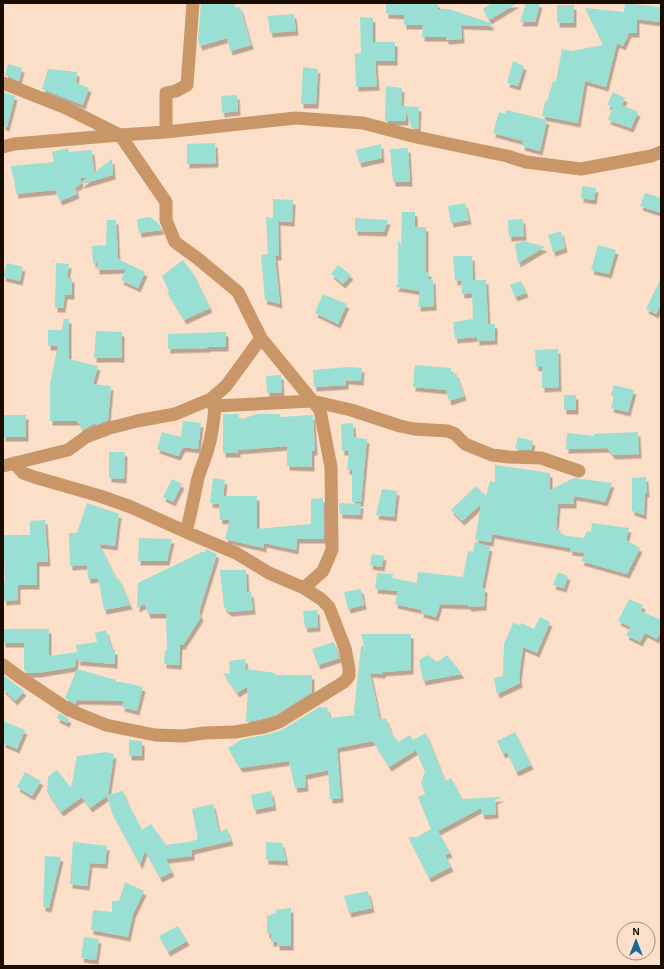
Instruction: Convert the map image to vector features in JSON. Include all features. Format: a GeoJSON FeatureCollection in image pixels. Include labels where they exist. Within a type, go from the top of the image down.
{"type":"FeatureCollection","features":[{"type":"Feature","properties":{"kind":"street"},"geometry":{"type":"LineString","coordinates":[[166,132],[166,93],[176,91],[187,85],[193,3]]}},
{"type":"Feature","properties":{"kind":"street"},"geometry":{"type":"LineString","coordinates":[[3,83],[66,108],[120,135],[166,202],[166,220],[175,242],[238,292],[261,338],[320,410],[331,467],[332,550],[323,571],[304,588]]}},
{"type":"Feature","properties":{"kind":"street"},"geometry":{"type":"LineString","coordinates":[[3,147],[14,144],[166,132],[296,118],[363,123],[416,137],[507,156],[526,162],[581,169],[651,156],[661,152]]}},
{"type":"Feature","properties":{"kind":"street"},"geometry":{"type":"LineString","coordinates":[[186,532],[192,514],[195,489],[209,443],[211,404],[261,338]]}},
{"type":"Feature","properties":{"kind":"street"},"geometry":{"type":"LineString","coordinates":[[9,464],[68,450],[86,437],[110,428],[175,414],[211,404],[312,401],[351,410],[400,426],[414,429],[448,431],[455,434],[465,444],[492,455],[541,458],[579,471]]}},
{"type":"Feature","properties":{"kind":"street"},"geometry":{"type":"LineString","coordinates":[[3,665],[69,710],[106,725],[155,735],[176,736],[235,732],[259,728],[284,719],[344,682],[348,676],[349,669],[345,648],[329,608],[321,599],[304,588],[269,573],[236,553],[131,507],[106,498],[34,477],[23,473],[9,464]]}},
{"type":"Feature","properties":{"kind":"building"},"geometry":{"type":"Polygon","coordinates":[[[201,3],[235,3],[235,8],[240,7],[251,45],[230,51],[227,38],[200,46],[198,41],[201,3]]]}},
{"type":"Feature","properties":{"kind":"building"},"geometry":{"type":"Polygon","coordinates":[[[386,3],[438,3],[438,9],[449,9],[491,23],[491,26],[461,25],[462,39],[446,40],[446,37],[422,37],[423,25],[404,25],[404,15],[386,14],[386,3]]]}},
{"type":"Feature","properties":{"kind":"building"},"geometry":{"type":"Polygon","coordinates":[[[492,3],[517,3],[489,20],[483,9],[492,3]]]}},
{"type":"Feature","properties":{"kind":"building"},"geometry":{"type":"Polygon","coordinates":[[[526,3],[540,3],[535,22],[520,22],[526,3]]]}},
{"type":"Feature","properties":{"kind":"building"},"geometry":{"type":"Polygon","coordinates":[[[625,3],[660,7],[659,22],[637,19],[637,33],[629,33],[623,46],[617,43],[606,87],[585,81],[578,123],[542,116],[545,101],[547,101],[553,81],[556,82],[562,49],[572,51],[603,45],[585,8],[624,12],[625,3]]]}},
{"type":"Feature","properties":{"kind":"building"},"geometry":{"type":"Polygon","coordinates":[[[557,5],[574,5],[574,23],[557,23],[557,5]]]}},
{"type":"Feature","properties":{"kind":"building"},"geometry":{"type":"Polygon","coordinates":[[[294,14],[296,31],[270,33],[268,16],[294,14]]]}},
{"type":"Feature","properties":{"kind":"building"},"geometry":{"type":"Polygon","coordinates":[[[360,17],[373,18],[373,42],[395,42],[395,61],[375,61],[377,86],[356,87],[355,54],[361,53],[360,17]]]}},
{"type":"Feature","properties":{"kind":"building"},"geometry":{"type":"Polygon","coordinates":[[[513,61],[524,66],[518,86],[507,83],[513,61]]]}},
{"type":"Feature","properties":{"kind":"building"},"geometry":{"type":"Polygon","coordinates":[[[8,64],[22,68],[19,81],[5,75],[8,64]]]}},
{"type":"Feature","properties":{"kind":"building"},"geometry":{"type":"Polygon","coordinates":[[[303,67],[318,69],[316,104],[301,104],[303,67]]]}},
{"type":"Feature","properties":{"kind":"building"},"geometry":{"type":"Polygon","coordinates":[[[48,69],[77,72],[76,83],[89,88],[83,105],[42,89],[48,69]]]}},
{"type":"Feature","properties":{"kind":"building"},"geometry":{"type":"Polygon","coordinates":[[[386,86],[402,88],[401,106],[419,107],[418,129],[412,128],[406,111],[406,121],[385,121],[386,86]]]}},
{"type":"Feature","properties":{"kind":"building"},"geometry":{"type":"Polygon","coordinates":[[[3,92],[15,96],[7,127],[3,126],[3,92]]]}},
{"type":"Feature","properties":{"kind":"building"},"geometry":{"type":"Polygon","coordinates":[[[613,92],[625,98],[622,105],[638,112],[631,128],[608,120],[613,107],[607,105],[613,92]]]}},
{"type":"Feature","properties":{"kind":"building"},"geometry":{"type":"Polygon","coordinates":[[[237,95],[238,111],[222,113],[221,96],[237,95]]]}},
{"type":"Feature","properties":{"kind":"building"},"geometry":{"type":"Polygon","coordinates":[[[506,110],[547,120],[540,151],[522,146],[523,141],[493,133],[499,112],[506,114],[506,110]]]}},
{"type":"Feature","properties":{"kind":"building"},"geometry":{"type":"Polygon","coordinates":[[[215,143],[216,163],[187,164],[187,144],[215,143]]]}},
{"type":"Feature","properties":{"kind":"building"},"geometry":{"type":"Polygon","coordinates":[[[381,144],[382,158],[359,163],[356,150],[381,144]]]}},
{"type":"Feature","properties":{"kind":"building"},"geometry":{"type":"Polygon","coordinates":[[[68,148],[69,152],[92,150],[94,173],[112,159],[113,175],[82,184],[81,183],[87,178],[81,178],[80,185],[75,187],[77,194],[60,201],[55,190],[16,194],[11,166],[54,162],[52,152],[68,148]]]}},
{"type":"Feature","properties":{"kind":"building"},"geometry":{"type":"Polygon","coordinates":[[[408,148],[410,182],[393,182],[390,149],[408,148]]]}},
{"type":"Feature","properties":{"kind":"building"},"geometry":{"type":"Polygon","coordinates":[[[582,186],[596,188],[594,200],[581,198],[582,186]]]}},
{"type":"Feature","properties":{"kind":"building"},"geometry":{"type":"Polygon","coordinates":[[[645,193],[661,198],[661,213],[640,206],[645,193]]]}},
{"type":"Feature","properties":{"kind":"building"},"geometry":{"type":"Polygon","coordinates":[[[273,199],[293,200],[292,222],[278,221],[279,256],[275,256],[280,304],[265,300],[261,255],[268,254],[266,217],[273,218],[273,199]]]}},
{"type":"Feature","properties":{"kind":"building"},"geometry":{"type":"Polygon","coordinates":[[[465,203],[469,220],[451,223],[448,206],[465,203]]]}},
{"type":"Feature","properties":{"kind":"building"},"geometry":{"type":"Polygon","coordinates":[[[402,212],[415,212],[415,227],[426,227],[426,272],[429,272],[428,280],[433,279],[434,306],[418,307],[420,291],[396,287],[396,285],[398,285],[398,240],[401,245],[402,212]]]}},
{"type":"Feature","properties":{"kind":"building"},"geometry":{"type":"Polygon","coordinates":[[[150,217],[159,224],[162,230],[139,233],[137,219],[150,217]]]}},
{"type":"Feature","properties":{"kind":"building"},"geometry":{"type":"Polygon","coordinates":[[[355,218],[388,220],[384,232],[355,231],[355,218]]]}},
{"type":"Feature","properties":{"kind":"building"},"geometry":{"type":"Polygon","coordinates":[[[523,219],[524,236],[509,237],[508,220],[523,219]]]}},
{"type":"Feature","properties":{"kind":"building"},"geometry":{"type":"Polygon","coordinates":[[[107,220],[116,220],[118,259],[145,272],[138,288],[121,280],[126,269],[97,270],[97,262],[93,263],[92,246],[106,245],[107,220]]]}},
{"type":"Feature","properties":{"kind":"building"},"geometry":{"type":"Polygon","coordinates":[[[561,231],[565,248],[553,252],[548,235],[561,231]]]}},
{"type":"Feature","properties":{"kind":"building"},"geometry":{"type":"Polygon","coordinates":[[[524,241],[545,247],[518,263],[515,244],[524,241]]]}},
{"type":"Feature","properties":{"kind":"building"},"geometry":{"type":"Polygon","coordinates":[[[598,245],[616,250],[609,274],[591,270],[598,245]]]}},
{"type":"Feature","properties":{"kind":"building"},"geometry":{"type":"Polygon","coordinates":[[[453,256],[472,256],[473,280],[486,280],[488,324],[495,324],[495,340],[477,341],[477,337],[455,339],[453,322],[473,319],[472,293],[462,294],[461,280],[455,281],[453,256]]]}},
{"type":"Feature","properties":{"kind":"building"},"geometry":{"type":"Polygon","coordinates":[[[183,260],[192,271],[210,308],[184,320],[167,292],[169,291],[162,276],[183,260]]]}},
{"type":"Feature","properties":{"kind":"building"},"geometry":{"type":"Polygon","coordinates":[[[7,263],[23,267],[20,281],[3,277],[7,263]]]}},
{"type":"Feature","properties":{"kind":"building"},"geometry":{"type":"Polygon","coordinates":[[[56,263],[69,264],[67,278],[72,278],[72,295],[65,295],[63,308],[55,308],[56,263]]]}},
{"type":"Feature","properties":{"kind":"building"},"geometry":{"type":"Polygon","coordinates":[[[338,265],[351,275],[343,284],[331,274],[338,265]]]}},
{"type":"Feature","properties":{"kind":"building"},"geometry":{"type":"Polygon","coordinates":[[[661,278],[661,304],[656,314],[646,309],[661,278]]]}},
{"type":"Feature","properties":{"kind":"building"},"geometry":{"type":"Polygon","coordinates":[[[521,281],[526,293],[515,297],[510,285],[521,281]]]}},
{"type":"Feature","properties":{"kind":"building"},"geometry":{"type":"Polygon","coordinates":[[[323,294],[347,304],[338,324],[315,313],[323,294]]]}},
{"type":"Feature","properties":{"kind":"building"},"geometry":{"type":"Polygon","coordinates":[[[64,319],[69,319],[69,359],[98,366],[93,384],[111,386],[108,420],[96,425],[95,423],[83,430],[77,421],[50,421],[50,383],[58,346],[48,346],[48,330],[62,330],[64,319]]]}},
{"type":"Feature","properties":{"kind":"building"},"geometry":{"type":"Polygon","coordinates":[[[96,331],[122,332],[122,358],[94,358],[96,331]]]}},
{"type":"Feature","properties":{"kind":"building"},"geometry":{"type":"Polygon","coordinates":[[[226,332],[226,347],[168,349],[168,334],[226,332]]]}},
{"type":"Feature","properties":{"kind":"building"},"geometry":{"type":"Polygon","coordinates":[[[558,349],[559,387],[542,388],[542,366],[536,367],[535,350],[558,349]]]}},
{"type":"Feature","properties":{"kind":"building"},"geometry":{"type":"Polygon","coordinates":[[[415,365],[451,368],[451,374],[456,373],[464,396],[449,401],[446,390],[413,387],[415,365]]]}},
{"type":"Feature","properties":{"kind":"building"},"geometry":{"type":"Polygon","coordinates":[[[349,367],[362,368],[361,381],[346,380],[346,385],[314,387],[313,370],[349,367]]]}},
{"type":"Feature","properties":{"kind":"building"},"geometry":{"type":"Polygon","coordinates":[[[281,375],[282,392],[267,393],[266,376],[281,375]]]}},
{"type":"Feature","properties":{"kind":"building"},"geometry":{"type":"Polygon","coordinates":[[[614,385],[634,390],[628,412],[611,408],[614,396],[611,395],[614,385]]]}},
{"type":"Feature","properties":{"kind":"building"},"geometry":{"type":"Polygon","coordinates":[[[564,395],[576,395],[576,410],[564,410],[564,395]]]}},
{"type":"Feature","properties":{"kind":"building"},"geometry":{"type":"Polygon","coordinates":[[[223,414],[239,414],[239,420],[257,414],[280,414],[280,417],[313,415],[315,451],[312,451],[312,467],[287,466],[287,446],[238,450],[238,453],[223,453],[223,414]]]}},
{"type":"Feature","properties":{"kind":"building"},"geometry":{"type":"Polygon","coordinates":[[[3,415],[26,415],[26,437],[3,437],[3,415]]]}},
{"type":"Feature","properties":{"kind":"building"},"geometry":{"type":"Polygon","coordinates":[[[183,421],[201,423],[198,449],[183,447],[178,456],[157,449],[162,432],[181,437],[183,421]]]}},
{"type":"Feature","properties":{"kind":"building"},"geometry":{"type":"Polygon","coordinates":[[[353,423],[354,437],[367,439],[361,502],[352,502],[352,470],[347,470],[349,451],[342,451],[341,424],[353,423]]]}},
{"type":"Feature","properties":{"kind":"building"},"geometry":{"type":"Polygon","coordinates":[[[638,432],[639,454],[613,455],[607,448],[566,449],[567,433],[594,436],[594,434],[638,432]]]}},
{"type":"Feature","properties":{"kind":"building"},"geometry":{"type":"Polygon","coordinates":[[[518,437],[533,441],[531,450],[515,449],[518,437]]]}},
{"type":"Feature","properties":{"kind":"building"},"geometry":{"type":"Polygon","coordinates":[[[109,452],[125,452],[124,479],[109,478],[109,452]]]}},
{"type":"Feature","properties":{"kind":"building"},"geometry":{"type":"Polygon","coordinates":[[[495,465],[550,473],[550,490],[574,478],[612,483],[605,502],[574,496],[574,504],[558,504],[556,529],[561,530],[560,535],[584,538],[587,531],[591,532],[592,523],[629,528],[626,540],[640,548],[627,574],[581,561],[585,553],[570,551],[570,548],[492,534],[491,542],[475,540],[481,504],[462,521],[451,510],[476,486],[486,496],[490,481],[495,482],[495,465]]]}},
{"type":"Feature","properties":{"kind":"building"},"geometry":{"type":"Polygon","coordinates":[[[646,477],[647,493],[645,493],[644,515],[632,511],[632,478],[646,477]]]}},
{"type":"Feature","properties":{"kind":"building"},"geometry":{"type":"Polygon","coordinates":[[[213,478],[225,480],[223,496],[257,496],[257,529],[311,524],[311,499],[323,498],[324,539],[297,539],[296,550],[264,543],[264,548],[225,539],[230,519],[220,520],[219,504],[210,503],[213,478]]]}},
{"type":"Feature","properties":{"kind":"building"},"geometry":{"type":"Polygon","coordinates":[[[172,479],[182,484],[173,502],[163,497],[172,479]]]}},
{"type":"Feature","properties":{"kind":"building"},"geometry":{"type":"Polygon","coordinates":[[[382,489],[397,491],[394,517],[376,515],[382,489]]]}},
{"type":"Feature","properties":{"kind":"building"},"geometry":{"type":"Polygon","coordinates":[[[87,503],[119,514],[115,546],[99,544],[117,580],[119,579],[130,605],[104,610],[98,578],[88,579],[87,565],[70,566],[69,533],[77,533],[87,503]]]}},
{"type":"Feature","properties":{"kind":"building"},"geometry":{"type":"Polygon","coordinates":[[[339,503],[361,504],[360,515],[340,514],[339,503]]]}},
{"type":"Feature","properties":{"kind":"building"},"geometry":{"type":"Polygon","coordinates":[[[45,520],[48,562],[37,562],[37,585],[18,585],[18,600],[4,601],[3,582],[5,582],[3,535],[30,535],[30,521],[45,520]]]}},
{"type":"Feature","properties":{"kind":"building"},"geometry":{"type":"Polygon","coordinates":[[[139,538],[172,539],[167,561],[138,561],[139,538]]]}},
{"type":"Feature","properties":{"kind":"building"},"geometry":{"type":"Polygon","coordinates":[[[475,542],[490,547],[482,588],[485,588],[484,606],[469,607],[468,605],[440,604],[436,617],[421,613],[422,610],[395,604],[398,591],[375,589],[377,573],[393,574],[392,578],[417,583],[418,572],[463,577],[468,551],[473,552],[475,542]]]}},
{"type":"Feature","properties":{"kind":"building"},"geometry":{"type":"Polygon","coordinates":[[[206,549],[217,554],[199,612],[201,617],[183,645],[180,645],[179,665],[164,664],[165,650],[167,650],[166,614],[148,614],[145,604],[137,608],[138,583],[202,552],[205,552],[206,549]]]}},
{"type":"Feature","properties":{"kind":"building"},"geometry":{"type":"Polygon","coordinates":[[[372,554],[384,556],[382,567],[370,565],[372,554]]]}},
{"type":"Feature","properties":{"kind":"building"},"geometry":{"type":"Polygon","coordinates":[[[220,570],[246,570],[247,593],[251,592],[253,610],[229,612],[224,607],[220,570]]]}},
{"type":"Feature","properties":{"kind":"building"},"geometry":{"type":"Polygon","coordinates":[[[558,572],[568,576],[564,588],[553,585],[558,572]]]}},
{"type":"Feature","properties":{"kind":"building"},"geometry":{"type":"Polygon","coordinates":[[[361,589],[364,605],[348,609],[344,592],[361,589]]]}},
{"type":"Feature","properties":{"kind":"building"},"geometry":{"type":"Polygon","coordinates":[[[629,599],[643,605],[641,611],[661,620],[661,630],[657,639],[645,633],[640,642],[626,635],[631,627],[618,621],[629,599]]]}},
{"type":"Feature","properties":{"kind":"building"},"geometry":{"type":"Polygon","coordinates":[[[317,610],[318,627],[305,628],[303,611],[317,610]]]}},
{"type":"Feature","properties":{"kind":"building"},"geometry":{"type":"Polygon","coordinates":[[[540,617],[550,622],[537,653],[523,647],[519,677],[520,683],[497,694],[494,678],[503,676],[504,644],[513,623],[520,625],[521,623],[534,629],[540,617]]]}},
{"type":"Feature","properties":{"kind":"building"},"geometry":{"type":"Polygon","coordinates":[[[3,629],[49,629],[49,656],[77,652],[76,645],[97,642],[95,633],[106,630],[112,650],[115,650],[115,664],[78,661],[77,654],[75,667],[38,673],[28,673],[24,670],[24,643],[3,643],[3,629]]]}},
{"type":"Feature","properties":{"kind":"building"},"geometry":{"type":"Polygon","coordinates":[[[361,634],[411,634],[411,670],[383,672],[383,674],[370,673],[380,720],[386,718],[391,732],[398,742],[410,735],[413,740],[426,733],[445,781],[451,778],[462,799],[502,797],[495,800],[496,814],[482,815],[481,808],[438,831],[450,853],[445,855],[451,867],[429,878],[408,837],[417,837],[431,829],[418,797],[425,794],[421,782],[425,772],[416,750],[389,767],[373,741],[337,748],[341,798],[330,799],[328,770],[305,775],[306,787],[295,788],[289,761],[240,768],[228,748],[243,739],[282,730],[321,706],[322,708],[327,707],[330,718],[355,715],[354,712],[361,646],[364,646],[367,657],[361,634]]]}},
{"type":"Feature","properties":{"kind":"building"},"geometry":{"type":"Polygon","coordinates":[[[334,642],[339,658],[318,665],[312,649],[334,642]]]}},
{"type":"Feature","properties":{"kind":"building"},"geometry":{"type":"Polygon","coordinates":[[[428,655],[437,662],[447,655],[462,674],[423,681],[419,660],[428,655]]]}},
{"type":"Feature","properties":{"kind":"building"},"geometry":{"type":"Polygon","coordinates":[[[245,659],[246,669],[276,673],[275,675],[312,675],[312,692],[276,715],[246,722],[248,686],[237,693],[223,673],[230,674],[229,661],[245,659]]]}},
{"type":"Feature","properties":{"kind":"building"},"geometry":{"type":"Polygon","coordinates":[[[77,669],[116,680],[116,682],[143,687],[137,711],[122,707],[124,701],[77,700],[75,704],[65,698],[77,669]]]}},
{"type":"Feature","properties":{"kind":"building"},"geometry":{"type":"Polygon","coordinates":[[[3,675],[24,691],[15,701],[3,689],[3,675]]]}},
{"type":"Feature","properties":{"kind":"building"},"geometry":{"type":"Polygon","coordinates":[[[59,713],[69,719],[67,723],[57,718],[59,713]]]}},
{"type":"Feature","properties":{"kind":"building"},"geometry":{"type":"Polygon","coordinates":[[[3,721],[25,730],[17,749],[3,743],[3,721]]]}},
{"type":"Feature","properties":{"kind":"building"},"geometry":{"type":"Polygon","coordinates":[[[515,732],[531,765],[516,772],[507,752],[503,754],[497,741],[515,732]]]}},
{"type":"Feature","properties":{"kind":"building"},"geometry":{"type":"Polygon","coordinates":[[[129,740],[142,741],[142,756],[129,756],[129,740]]]}},
{"type":"Feature","properties":{"kind":"building"},"geometry":{"type":"Polygon","coordinates":[[[106,752],[114,754],[108,795],[123,791],[127,802],[142,830],[151,824],[166,845],[189,842],[198,839],[192,809],[213,804],[219,832],[227,829],[231,841],[192,850],[192,856],[166,859],[172,872],[160,878],[145,851],[140,865],[112,813],[107,796],[90,808],[82,797],[61,812],[47,792],[48,777],[57,770],[71,788],[77,756],[106,752]]]}},
{"type":"Feature","properties":{"kind":"building"},"geometry":{"type":"Polygon","coordinates":[[[25,772],[41,781],[32,796],[17,787],[25,772]]]}},
{"type":"Feature","properties":{"kind":"building"},"geometry":{"type":"Polygon","coordinates":[[[271,791],[274,806],[254,810],[251,795],[271,791]]]}},
{"type":"Feature","properties":{"kind":"building"},"geometry":{"type":"Polygon","coordinates":[[[73,842],[107,846],[105,864],[90,863],[87,886],[70,884],[73,842]]]}},
{"type":"Feature","properties":{"kind":"building"},"geometry":{"type":"Polygon","coordinates":[[[266,842],[282,843],[286,861],[266,860],[266,842]]]}},
{"type":"Feature","properties":{"kind":"building"},"geometry":{"type":"Polygon","coordinates":[[[45,856],[61,857],[49,908],[43,907],[45,856]]]}},
{"type":"Feature","properties":{"kind":"building"},"geometry":{"type":"Polygon","coordinates":[[[125,882],[144,891],[133,914],[128,937],[91,930],[93,910],[112,912],[112,901],[119,901],[125,882]]]}},
{"type":"Feature","properties":{"kind":"building"},"geometry":{"type":"Polygon","coordinates":[[[368,891],[372,908],[349,913],[344,896],[368,891]]]}},
{"type":"Feature","properties":{"kind":"building"},"geometry":{"type":"Polygon","coordinates":[[[291,908],[291,946],[277,946],[277,942],[271,942],[271,934],[267,934],[267,916],[276,913],[276,910],[291,908]]]}},
{"type":"Feature","properties":{"kind":"building"},"geometry":{"type":"Polygon","coordinates":[[[178,926],[187,941],[168,952],[159,936],[178,926]]]}},
{"type":"Feature","properties":{"kind":"building"},"geometry":{"type":"Polygon","coordinates":[[[84,937],[99,939],[96,960],[81,958],[84,937]]]}}]}
